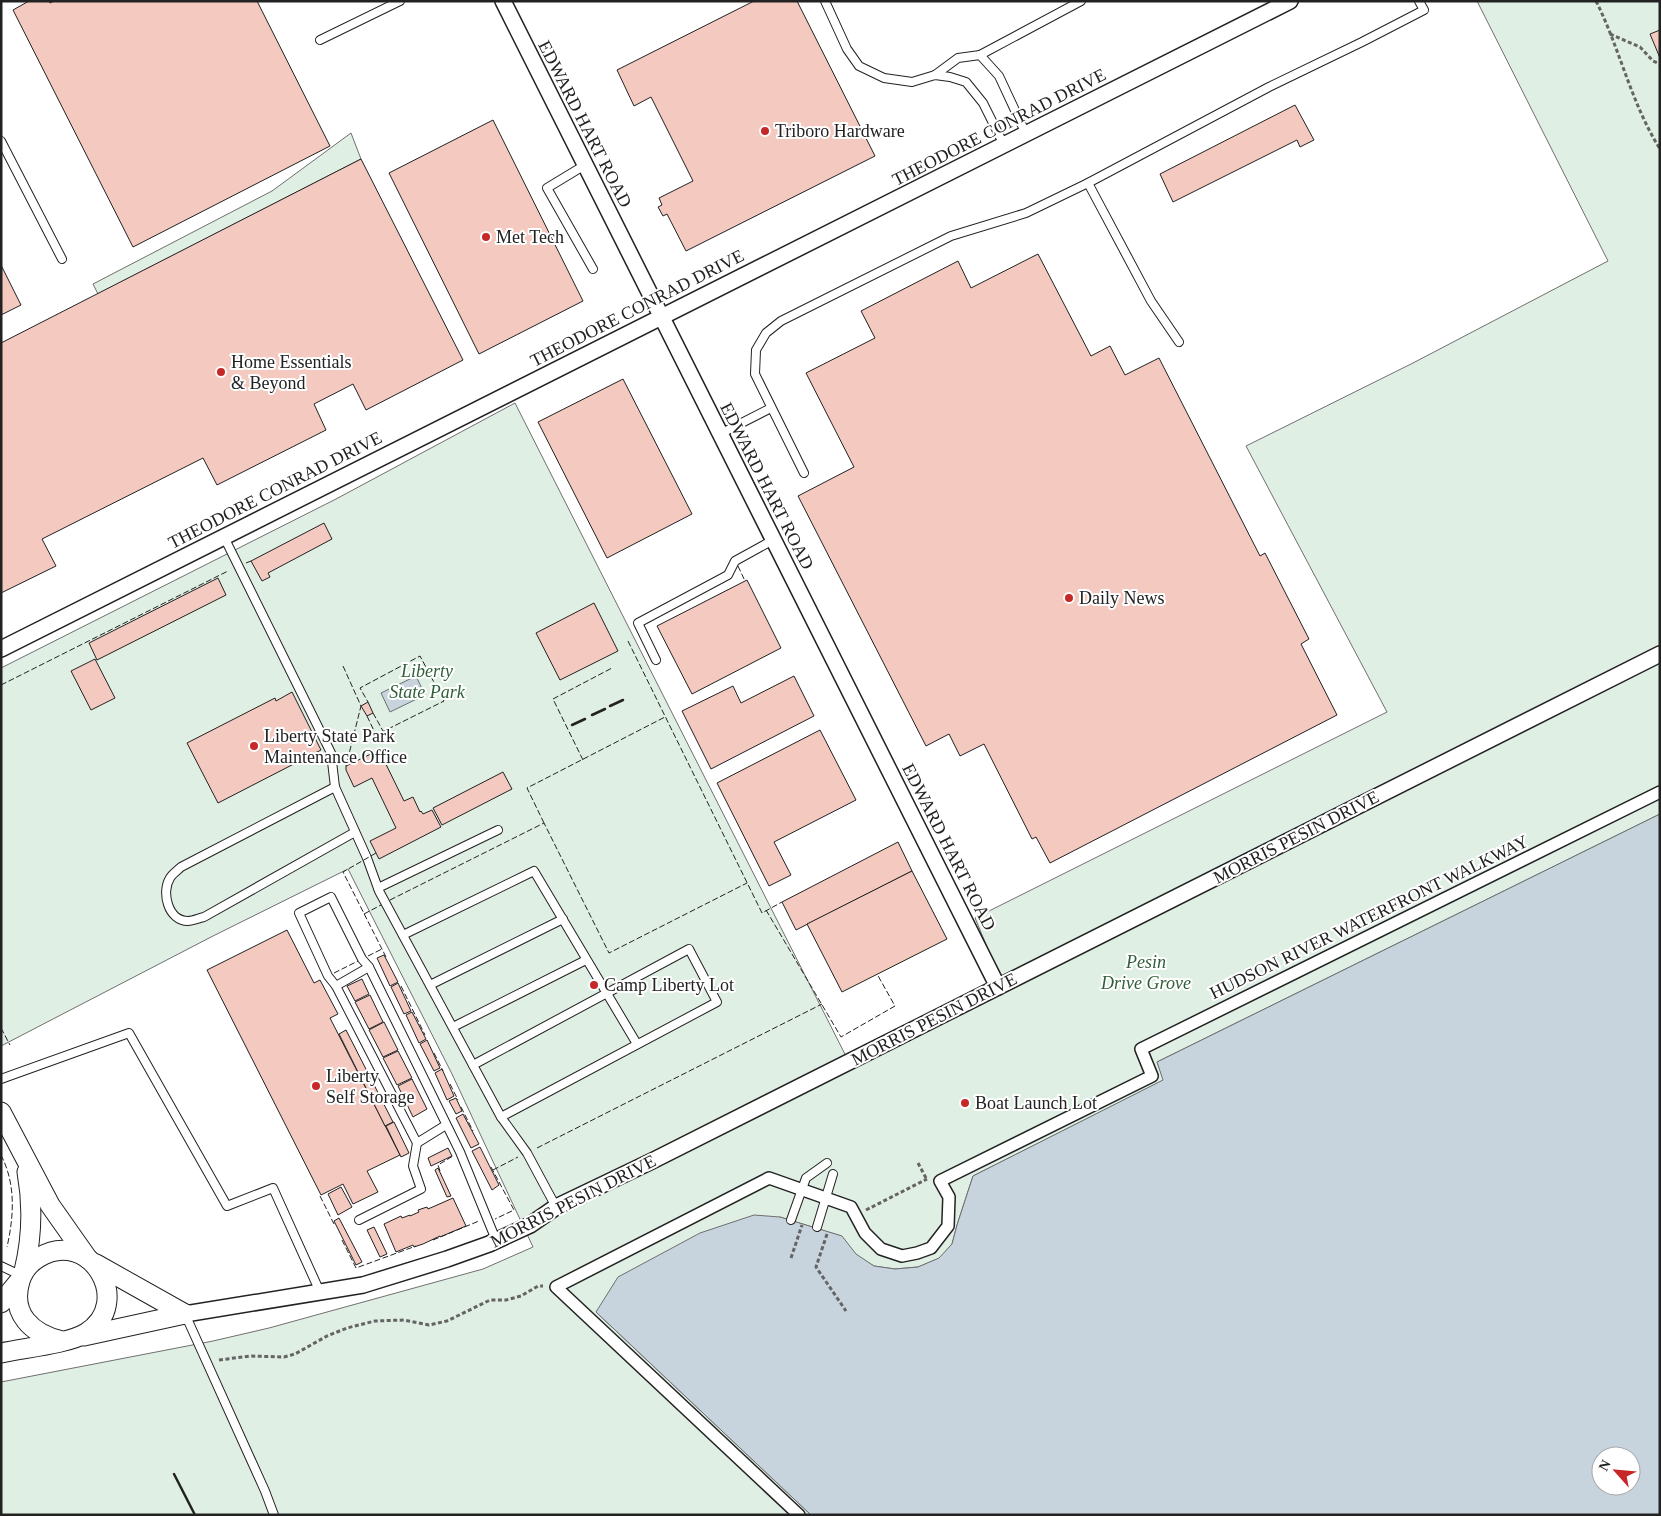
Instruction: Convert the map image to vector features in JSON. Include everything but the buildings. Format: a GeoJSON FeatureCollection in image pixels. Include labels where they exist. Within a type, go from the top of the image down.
{"type":"FeatureCollection","features":[{"type":"Feature","properties":{"kind":"street","name":"EDWARD HART ROAD"},"geometry":{"type":"LineString","coordinates":[[502,1],[998,987]]}},
{"type":"Feature","properties":{"kind":"street","name":"THEODORE CONRAD DRIVE"},"geometry":{"type":"LineString","coordinates":[[1,649],[1290,1]]}},
{"type":"Feature","properties":{"kind":"street","name":"MORRIS PESIN DRIVE"},"geometry":{"type":"LineString","coordinates":[[1,1353],[185,1314],[363,1285],[448,1259],[496,1240],[530,1225],[556,1207],[652,1161],[1660,654]]}},
{"type":"Feature","properties":{"kind":"street","name":"HUDSON RIVER WATERFRONT WALKWAY"},"geometry":{"type":"LineString","coordinates":[[940,1181],[1152,1076],[1141,1049],[1660,792]]}},
{"type":"Feature","properties":{"kind":"street"},"geometry":{"type":"LineString","coordinates":[[1,1112],[50,1205],[105,1280],[107,1303],[96,1325],[78,1337],[64,1341],[45,1337],[35,1331],[23,1316],[18,1296],[32,1223],[29,1182],[24,1158]]}},
{"type":"Feature","properties":{"kind":"street"},"geometry":{"type":"LineString","coordinates":[[799,1515],[556,1287],[769,1178],[851,1208],[864,1233],[881,1249],[902,1256],[917,1253],[931,1248],[948,1226],[949,1197],[940,1181]]}},
{"type":"Feature","properties":{"kind":"street"},"geometry":{"type":"LineString","coordinates":[[1,1303],[36,1260],[53,1252],[73,1252],[185,1314]]}},
{"type":"Feature","properties":{"kind":"lane"},"geometry":{"type":"LineString","coordinates":[[320,40],[400,1]]}},
{"type":"Feature","properties":{"kind":"lane"},"geometry":{"type":"LineString","coordinates":[[825,1],[847,49],[859,66],[884,78],[912,82],[935,75],[958,58],[980,55],[1081,1]]}},
{"type":"Feature","properties":{"kind":"lane"},"geometry":{"type":"LineString","coordinates":[[804,473],[755,374],[756,350],[766,333],[782,321],[951,236],[1026,213],[1088,183],[1424,10],[1419,1]]}},
{"type":"Feature","properties":{"kind":"lane"},"geometry":{"type":"LineString","coordinates":[[980,55],[999,76],[1026,134]]}},
{"type":"Feature","properties":{"kind":"lane"},"geometry":{"type":"LineString","coordinates":[[935,75],[966,82],[983,103],[1004,145]]}},
{"type":"Feature","properties":{"kind":"lane"},"geometry":{"type":"LineString","coordinates":[[1,142],[62,259]]}},
{"type":"Feature","properties":{"kind":"lane"},"geometry":{"type":"LineString","coordinates":[[585,165],[547,188],[593,269]]}},
{"type":"Feature","properties":{"kind":"lane"},"geometry":{"type":"LineString","coordinates":[[1088,183],[1151,302],[1179,342]]}},
{"type":"Feature","properties":{"kind":"lane"},"geometry":{"type":"LineString","coordinates":[[720,434],[772,408]]}},
{"type":"Feature","properties":{"kind":"lane"},"geometry":{"type":"LineString","coordinates":[[224,537],[331,753],[335,787],[378,888],[501,1117],[527,1153],[556,1207]]}},
{"type":"Feature","properties":{"kind":"lane"},"geometry":{"type":"LineString","coordinates":[[656,660],[638,623],[728,575],[735,561],[773,540]]}},
{"type":"Feature","properties":{"kind":"lane"},"geometry":{"type":"LineString","coordinates":[[335,787],[181,867],[169,878],[166,893],[169,907],[176,917],[188,921],[204,917],[355,832]]}},
{"type":"Feature","properties":{"kind":"lane"},"geometry":{"type":"LineString","coordinates":[[378,888],[498,830]]}},
{"type":"Feature","properties":{"kind":"lane"},"geometry":{"type":"LineString","coordinates":[[403,935],[534,871],[636,1044]]}},
{"type":"Feature","properties":{"kind":"lane"},"geometry":{"type":"LineString","coordinates":[[358,1220],[421,1190],[412,1166],[417,1143],[336,986],[328,976],[299,913],[331,897],[362,959],[369,967],[460,1152],[496,1240]]}},
{"type":"Feature","properties":{"kind":"lane"},"geometry":{"type":"LineString","coordinates":[[430,985],[563,919]]}},
{"type":"Feature","properties":{"kind":"lane"},"geometry":{"type":"LineString","coordinates":[[473,1066],[689,949],[717,1002],[501,1117]]}},
{"type":"Feature","properties":{"kind":"lane"},"geometry":{"type":"LineString","coordinates":[[452,1028],[586,960]]}},
{"type":"Feature","properties":{"kind":"lane"},"geometry":{"type":"LineString","coordinates":[[336,986],[369,967]]}},
{"type":"Feature","properties":{"kind":"lane"},"geometry":{"type":"LineString","coordinates":[[1,1079],[129,1033],[228,1206],[273,1188],[320,1292]]}},
{"type":"Feature","properties":{"kind":"lane"},"geometry":{"type":"LineString","coordinates":[[417,1143],[446,1125]]}},
{"type":"Feature","properties":{"kind":"lane"},"geometry":{"type":"LineString","coordinates":[[791,1220],[806,1178],[828,1163]]}},
{"type":"Feature","properties":{"kind":"lane"},"geometry":{"type":"LineString","coordinates":[[817,1227],[833,1174]]}},
{"type":"Feature","properties":{"kind":"lane"},"geometry":{"type":"LineString","coordinates":[[1,1266],[22,1275]]}},
{"type":"Feature","properties":{"kind":"lane"},"geometry":{"type":"LineString","coordinates":[[185,1314],[274,1515]]}},
{"type":"Feature","properties":{"kind":"path"},"geometry":{"type":"LineString","coordinates":[[1596,1],[1638,108],[1648,130],[1660,149]]}},
{"type":"Feature","properties":{"kind":"path"},"geometry":{"type":"LineString","coordinates":[[1609,33],[1640,47],[1654,61],[1660,64]]}},
{"type":"Feature","properties":{"kind":"path"},"geometry":{"type":"LineString","coordinates":[[918,1163],[926,1179]]}},
{"type":"Feature","properties":{"kind":"path"},"geometry":{"type":"LineString","coordinates":[[855,1215],[926,1179],[940,1181]]}},
{"type":"Feature","properties":{"kind":"path"},"geometry":{"type":"LineString","coordinates":[[828,1230],[816,1267],[846,1311]]}},
{"type":"Feature","properties":{"kind":"path"},"geometry":{"type":"LineString","coordinates":[[218,1360],[250,1356],[284,1357],[295,1354],[327,1336],[347,1328],[375,1321],[404,1320],[429,1325],[447,1321],[490,1300],[506,1300],[521,1296],[538,1286],[556,1287]]}},
{"type":"Feature","properties":{"kind":"green space","name":"Liberty State Park"},"geometry":{"type":"Polygon","coordinates":[[[1477,1],[1660,1],[1660,814],[1157,1062],[1164,1080],[973,1176],[952,1244],[940,1258],[918,1267],[895,1269],[874,1266],[856,1255],[841,1236],[780,1217],[596,1312],[811,1515],[1,1515],[1,1382],[213,1341],[269,1328],[483,1269],[533,1247],[452,1074],[348,869],[213,936],[1,1046],[1,668],[336,499],[515,403],[852,1068],[1005,990],[975,918],[1387,712],[1246,446],[1413,363],[1608,261],[1477,1]]]}},
{"type":"Feature","properties":{"kind":"green space"},"geometry":{"type":"Polygon","coordinates":[[[351,133],[361,159],[98,294],[93,284],[272,191],[351,133]]]}},
{"type":"Feature","properties":{"kind":"shaded area"},"geometry":{"type":"Polygon","coordinates":[[[416,676],[425,695],[390,712],[381,693],[416,676]]]}},
{"type":"Feature","properties":{"kind":"shaded area"},"geometry":{"type":"Polygon","coordinates":[[[1660,814],[1660,1515],[811,1515],[596,1312],[618,1277],[700,1233],[754,1215],[780,1217],[842,1236],[856,1254],[874,1266],[895,1269],[918,1267],[939,1258],[952,1244],[973,1176],[1163,1080],[1157,1062],[1660,814]]]}},
{"type":"Feature","properties":{"kind":"fence"},"geometry":{"type":"LineString","coordinates":[[246,563],[251,561]]}},
{"type":"Feature","properties":{"kind":"fence"},"geometry":{"type":"LineString","coordinates":[[738,566],[745,581]]}},
{"type":"Feature","properties":{"kind":"fence"},"geometry":{"type":"LineString","coordinates":[[1,685],[228,571]]}},
{"type":"Feature","properties":{"kind":"fence"},"geometry":{"type":"LineString","coordinates":[[628,641],[762,913],[782,902]]}},
{"type":"Feature","properties":{"kind":"fence"},"geometry":{"type":"LineString","coordinates":[[367,716],[376,735],[444,701],[420,656],[360,688],[368,702]]}},
{"type":"Feature","properties":{"kind":"fence"},"geometry":{"type":"LineString","coordinates":[[343,666],[361,706],[346,766]]}},
{"type":"Feature","properties":{"kind":"fence"},"geometry":{"type":"LineString","coordinates":[[583,760],[553,699],[612,668]]}},
{"type":"Feature","properties":{"kind":"fence"},"geometry":{"type":"LineString","coordinates":[[373,713],[383,731]]}},
{"type":"Feature","properties":{"kind":"fence"},"geometry":{"type":"LineString","coordinates":[[544,823],[527,788],[665,717]]}},
{"type":"Feature","properties":{"kind":"fence"},"geometry":{"type":"LineString","coordinates":[[390,900],[544,823],[609,953],[747,883]]}},
{"type":"Feature","properties":{"kind":"fence"},"geometry":{"type":"LineString","coordinates":[[376,853],[343,872],[386,957]]}},
{"type":"Feature","properties":{"kind":"fence"},"geometry":{"type":"LineString","coordinates":[[364,914],[381,905]]}},
{"type":"Feature","properties":{"kind":"fence"},"geometry":{"type":"LineString","coordinates":[[766,910],[841,1037],[895,1006],[877,974]]}},
{"type":"Feature","properties":{"kind":"fence"},"geometry":{"type":"LineString","coordinates":[[368,956],[382,949]]}},
{"type":"Feature","properties":{"kind":"fence"},"geometry":{"type":"LineString","coordinates":[[334,973],[358,961]]}},
{"type":"Feature","properties":{"kind":"fence"},"geometry":{"type":"LineString","coordinates":[[401,986],[425,1035]]}},
{"type":"Feature","properties":{"kind":"fence"},"geometry":{"type":"LineString","coordinates":[[537,1148],[822,1004]]}},
{"type":"Feature","properties":{"kind":"fence"},"geometry":{"type":"LineString","coordinates":[[1,1028],[10,1045]]}},
{"type":"Feature","properties":{"kind":"fence"},"geometry":{"type":"LineString","coordinates":[[434,1053],[443,1071]]}},
{"type":"Feature","properties":{"kind":"fence"},"geometry":{"type":"LineString","coordinates":[[450,1084],[458,1100]]}},
{"type":"Feature","properties":{"kind":"fence"},"geometry":{"type":"LineString","coordinates":[[461,1107],[473,1131]]}},
{"type":"Feature","properties":{"kind":"fence"},"geometry":{"type":"LineString","coordinates":[[1,1155],[9,1177],[12,1200],[11,1224],[7,1247]]}},
{"type":"Feature","properties":{"kind":"fence"},"geometry":{"type":"LineString","coordinates":[[440,1171],[438,1165],[453,1156]]}},
{"type":"Feature","properties":{"kind":"fence"},"geometry":{"type":"LineString","coordinates":[[493,1170],[518,1157]]}},
{"type":"Feature","properties":{"kind":"fence"},"geometry":{"type":"LineString","coordinates":[[491,1167],[514,1210],[495,1219]]}},
{"type":"Feature","properties":{"kind":"fence"},"geometry":{"type":"LineString","coordinates":[[320,1196],[334,1224]]}},
{"type":"Feature","properties":{"kind":"fence"},"geometry":{"type":"LineString","coordinates":[[433,1240],[479,1221]]}},
{"type":"Feature","properties":{"kind":"fence"},"geometry":{"type":"LineString","coordinates":[[342,1240],[356,1268],[416,1246]]}},
{"type":"Feature","properties":{"kind":"wall"},"geometry":{"type":"LineString","coordinates":[[610,706],[623,700]]}},
{"type":"Feature","properties":{"kind":"wall"},"geometry":{"type":"LineString","coordinates":[[592,715],[605,709]]}},
{"type":"Feature","properties":{"kind":"wall"},"geometry":{"type":"LineString","coordinates":[[572,725],[585,719]]}},
{"type":"Feature","properties":{"kind":"wall"},"geometry":{"type":"LineString","coordinates":[[174,1474],[195,1515]]}},
{"type":"Feature","properties":{"kind":"place","name":"Triboro Hardware"},"geometry":{"type":"Point","coordinates":[765,131]}},
{"type":"Feature","properties":{"kind":"place","name":"Met Tech"},"geometry":{"type":"Point","coordinates":[486,237]}},
{"type":"Feature","properties":{"kind":"place","name":"Home Essentials & Beyond"},"geometry":{"type":"Point","coordinates":[221,372]}},
{"type":"Feature","properties":{"kind":"place","name":"Daily News"},"geometry":{"type":"Point","coordinates":[1069,598]}},
{"type":"Feature","properties":{"kind":"place","name":"Liberty State Park Maintenance Office"},"geometry":{"type":"Point","coordinates":[254,746]}},
{"type":"Feature","properties":{"kind":"place","name":"Camp Liberty Lot"},"geometry":{"type":"Point","coordinates":[594,985]}},
{"type":"Feature","properties":{"kind":"place","name":"Liberty Self Storage"},"geometry":{"type":"Point","coordinates":[316,1086]}},
{"type":"Feature","properties":{"kind":"place","name":"Boat Launch Lot"},"geometry":{"type":"Point","coordinates":[965,1103]}},
{"type":"Feature","properties":{"kind":"park label","name":"Pesin Drive Grove"},"geometry":{"type":"Point","coordinates":[1146,972]}}]}
